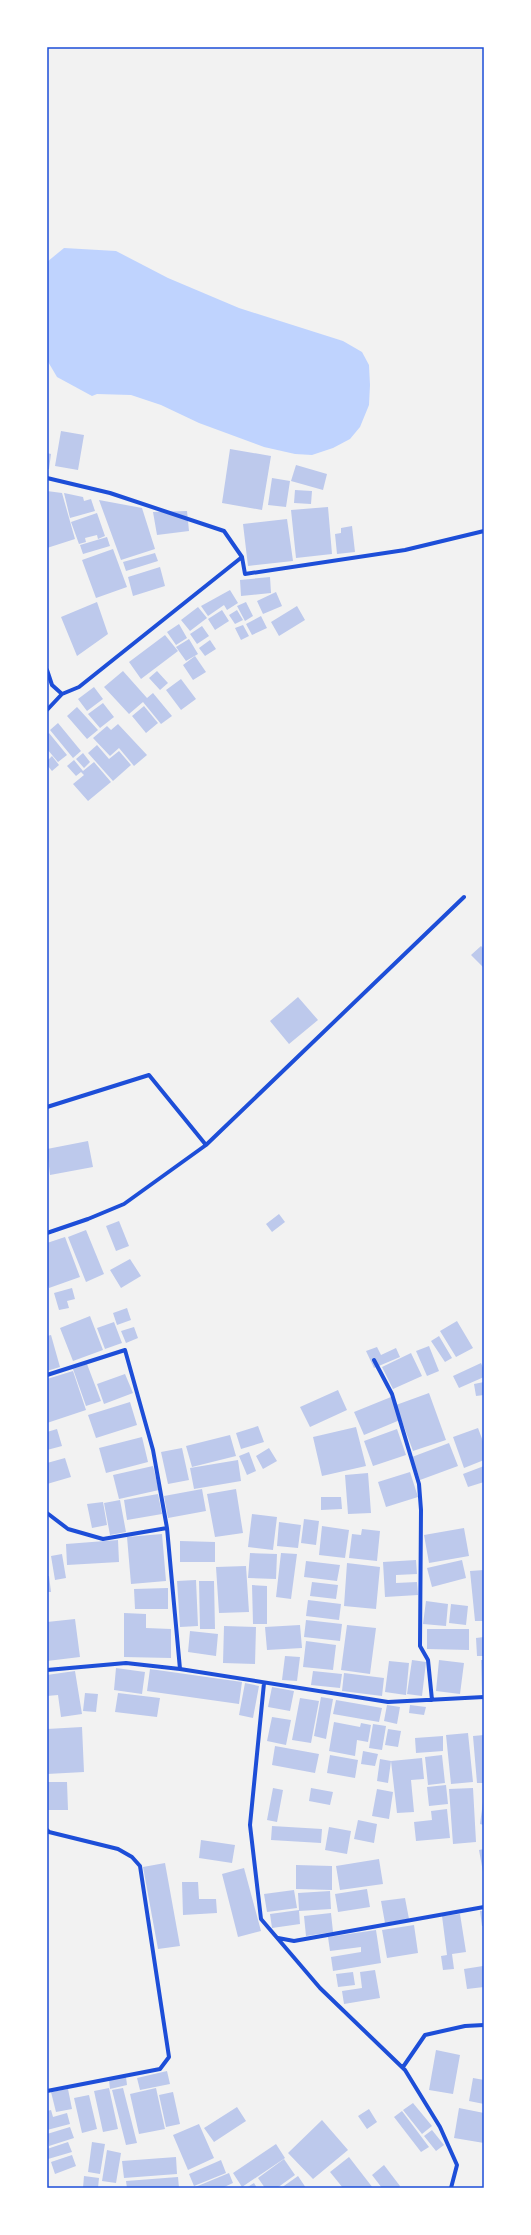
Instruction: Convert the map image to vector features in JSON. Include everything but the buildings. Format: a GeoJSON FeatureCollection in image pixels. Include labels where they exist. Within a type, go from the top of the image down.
{"type":"FeatureCollection","features":[{"type":"Feature","properties":{"kind":"street"},"geometry":{"type":"LineString","coordinates":[[47,478],[110,493],[224,531],[242,557],[245,574],[405,550],[484,531]]}},
{"type":"Feature","properties":{"kind":"street"},"geometry":{"type":"LineString","coordinates":[[47,710],[62,694],[79,687],[242,557]]}},
{"type":"Feature","properties":{"kind":"street"},"geometry":{"type":"LineString","coordinates":[[47,670],[52,685],[62,694]]}},
{"type":"Feature","properties":{"kind":"street"},"geometry":{"type":"LineString","coordinates":[[47,1233],[88,1219],[124,1204],[206,1145],[464,897]]}},
{"type":"Feature","properties":{"kind":"street"},"geometry":{"type":"LineString","coordinates":[[47,1107],[149,1076],[206,1145]]}},
{"type":"Feature","properties":{"kind":"street"},"geometry":{"type":"LineString","coordinates":[[47,1375],[125,1350],[153,1450],[167,1528],[180,1669]]}},
{"type":"Feature","properties":{"kind":"street"},"geometry":{"type":"LineString","coordinates":[[374,1360],[392,1394],[419,1484],[421,1510],[420,1646],[428,1660],[432,1700]]}},
{"type":"Feature","properties":{"kind":"street"},"geometry":{"type":"LineString","coordinates":[[47,1513],[68,1529],[103,1539],[167,1528]]}},
{"type":"Feature","properties":{"kind":"street"},"geometry":{"type":"LineString","coordinates":[[47,1670],[126,1664],[180,1669],[388,1702],[484,1698]]}},
{"type":"Feature","properties":{"kind":"street"},"geometry":{"type":"LineString","coordinates":[[264,1682],[250,1825],[261,1919],[320,1988],[403,2067],[440,2127],[456,2164],[451,2188]]}},
{"type":"Feature","properties":{"kind":"street"},"geometry":{"type":"LineString","coordinates":[[47,1830],[49,1832],[88,1843],[118,1849],[132,1857],[140,1866],[169,2057],[160,2069],[47,2091]]}},
{"type":"Feature","properties":{"kind":"street"},"geometry":{"type":"LineString","coordinates":[[278,1938],[294,1941],[484,1907]]}},
{"type":"Feature","properties":{"kind":"street"},"geometry":{"type":"LineString","coordinates":[[403,2067],[425,2035],[465,2026],[484,2025]]}},
{"type":"Feature","properties":{"kind":"water"},"geometry":{"type":"Polygon","coordinates":[[[64,248],[116,251],[168,278],[239,308],[343,341],[362,352],[369,365],[370,385],[369,405],[360,427],[350,439],[333,448],[312,455],[295,454],[264,447],[199,423],[161,405],[131,395],[97,394],[92,396],[57,377],[47,360],[47,262],[64,248]]]}}]}
